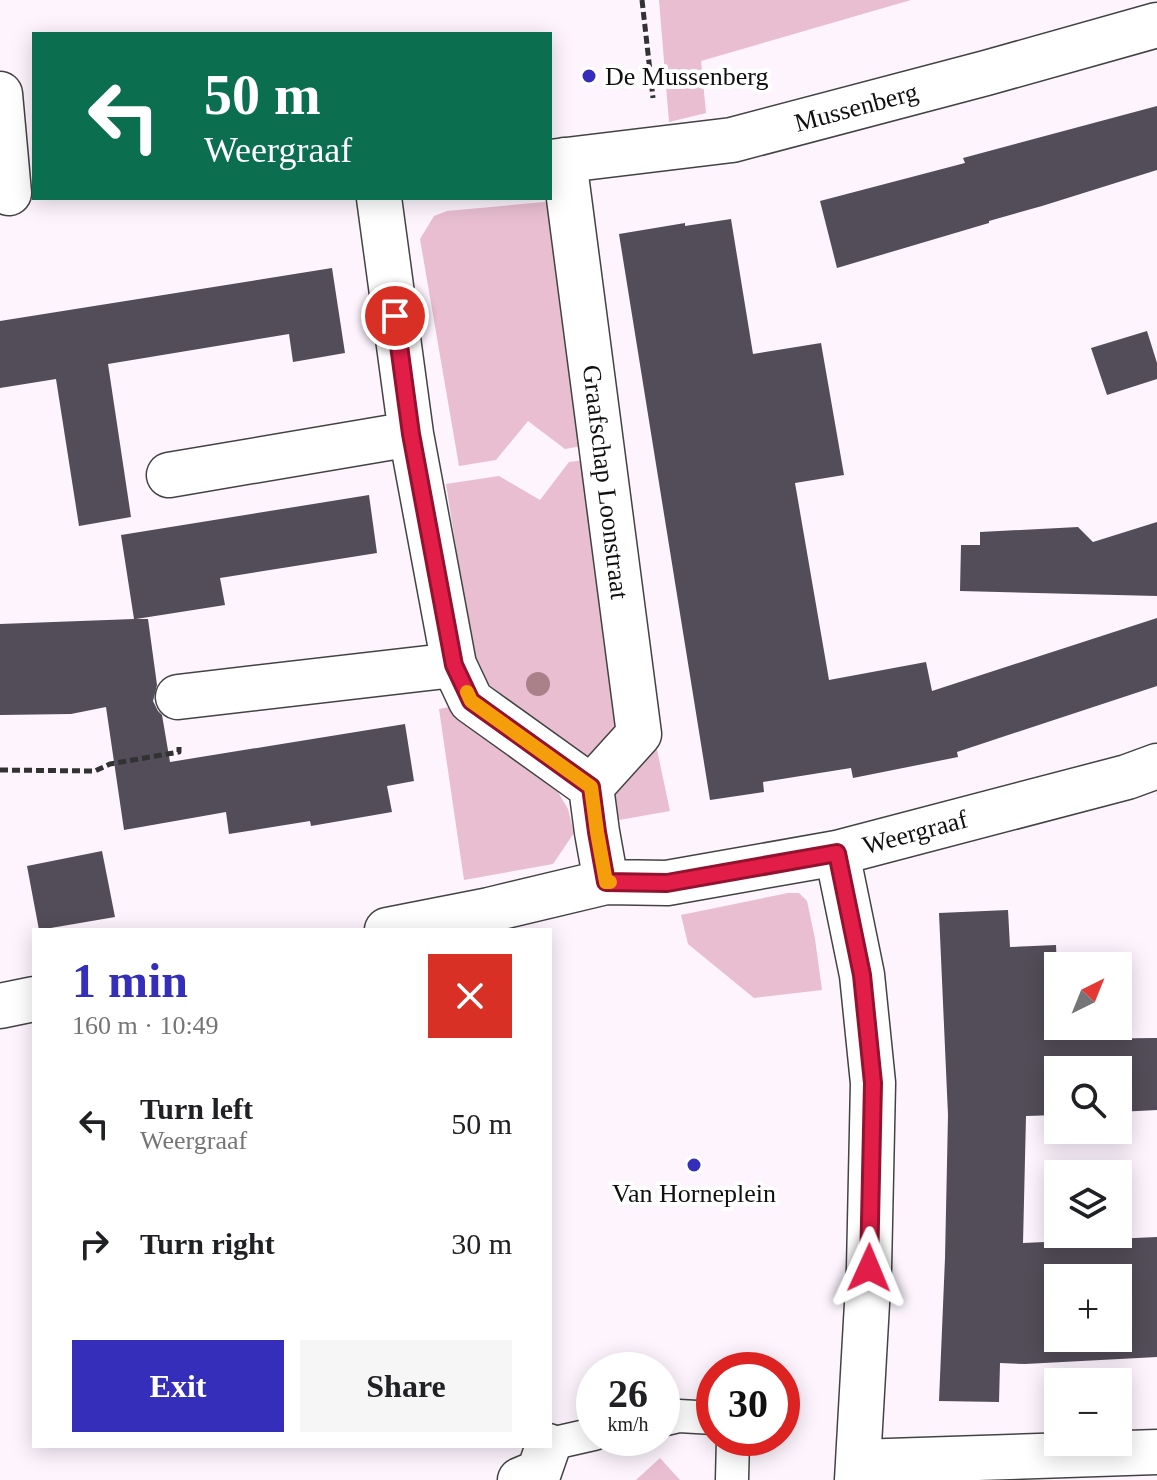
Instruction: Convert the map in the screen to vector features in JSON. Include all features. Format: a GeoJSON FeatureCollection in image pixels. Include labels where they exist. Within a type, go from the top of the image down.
{"type":"FeatureCollection","features":[{"type":"Feature","properties":{"kind":"street","name":"Mussenberg"},"geometry":{"type":"LineString","coordinates":[[557,161],[732,140],[1157,25]]}},
{"type":"Feature","properties":{"kind":"street"},"geometry":{"type":"LineString","coordinates":[[0,94],[14,193]]}},
{"type":"Feature","properties":{"kind":"street","name":"Graafschap Loonstraat"},"geometry":{"type":"LineString","coordinates":[[557,161],[639,734],[591,787]]}},
{"type":"Feature","properties":{"kind":"street"},"geometry":{"type":"LineString","coordinates":[[379,200],[411,434],[454,665],[471,701],[591,787],[606,882]]}},
{"type":"Feature","properties":{"kind":"street"},"geometry":{"type":"LineString","coordinates":[[169,475],[411,434]]}},
{"type":"Feature","properties":{"kind":"street"},"geometry":{"type":"LineString","coordinates":[[178,697],[454,665]]}},
{"type":"Feature","properties":{"kind":"street","name":"Weergraaf"},"geometry":{"type":"LineString","coordinates":[[408,928],[490,920],[606,882],[667,883],[837,853],[1127,777],[1157,766]]}},
{"type":"Feature","properties":{"kind":"street"},"geometry":{"type":"LineString","coordinates":[[837,853],[862,975],[873,1083],[869,1268],[858,1471],[1157,1452]]}},
{"type":"Feature","properties":{"kind":"street"},"geometry":{"type":"LineString","coordinates":[[0,1006],[32,999]]}},
{"type":"Feature","properties":{"kind":"street"},"geometry":{"type":"LineString","coordinates":[[520,1480],[539,1472],[547,1448]]}},
{"type":"Feature","properties":{"kind":"lane"},"geometry":{"type":"LineString","coordinates":[[552,1442],[576,1438]]}},
{"type":"Feature","properties":{"kind":"lane"},"geometry":{"type":"LineString","coordinates":[[732,1480],[733,1456]]}},
{"type":"Feature","properties":{"kind":"path"},"geometry":{"type":"LineString","coordinates":[[642,0],[659,150]]}},
{"type":"Feature","properties":{"kind":"path"},"geometry":{"type":"LineString","coordinates":[[0,770],[95,771],[110,764],[179,752],[178,697]]}},
{"type":"Feature","properties":{"kind":"shaded area"},"geometry":{"type":"Polygon","coordinates":[[[659,0],[911,0],[701,61],[706,113],[669,122],[659,0]]]}},
{"type":"Feature","properties":{"kind":"shaded area"},"geometry":{"type":"Polygon","coordinates":[[[555,201],[594,444],[565,449],[528,421],[496,460],[459,466],[420,239],[434,216],[447,211],[555,201]]]}},
{"type":"Feature","properties":{"kind":"shaded area"},"geometry":{"type":"Polygon","coordinates":[[[595,459],[602,501],[588,516],[623,737],[595,765],[479,675],[473,657],[446,484],[499,476],[540,500],[569,462],[595,459]]]}},
{"type":"Feature","properties":{"kind":"shaded area"},"geometry":{"type":"Polygon","coordinates":[[[450,707],[558,792],[568,809],[574,833],[553,864],[464,880],[439,709],[450,707]]]}},
{"type":"Feature","properties":{"kind":"shaded area"},"geometry":{"type":"Polygon","coordinates":[[[655,740],[670,811],[619,820],[612,790],[655,740]]]}},
{"type":"Feature","properties":{"kind":"shaded area"},"geometry":{"type":"Polygon","coordinates":[[[799,893],[807,901],[822,990],[754,998],[688,944],[681,915],[799,893]]]}},
{"type":"Feature","properties":{"kind":"shaded area"},"geometry":{"type":"Polygon","coordinates":[[[660,1458],[680,1480],[636,1480],[660,1458]]]}},
{"type":"Feature","properties":{"kind":"building"},"geometry":{"type":"Polygon","coordinates":[[[1157,106],[1157,170],[837,268],[820,201],[965,163],[963,158],[1157,106]]]}},
{"type":"Feature","properties":{"kind":"building"},"geometry":{"type":"Polygon","coordinates":[[[731,219],[753,354],[821,343],[844,475],[795,483],[829,680],[926,662],[932,691],[1157,618],[1157,686],[957,752],[958,757],[853,778],[851,768],[763,782],[764,792],[710,800],[619,234],[731,219]]]}},
{"type":"Feature","properties":{"kind":"building"},"geometry":{"type":"Polygon","coordinates":[[[332,268],[345,353],[293,362],[289,334],[108,364],[131,517],[79,526],[56,379],[0,388],[0,321],[332,268]]]}},
{"type":"Feature","properties":{"kind":"building"},"geometry":{"type":"Polygon","coordinates":[[[1147,331],[1157,363],[1157,379],[1107,395],[1091,348],[1147,331]]]}},
{"type":"Feature","properties":{"kind":"building"},"geometry":{"type":"Polygon","coordinates":[[[369,495],[377,553],[220,578],[225,605],[136,619],[148,619],[157,685],[153,701],[162,715],[170,762],[405,724],[414,781],[387,786],[392,812],[311,826],[310,821],[229,834],[226,812],[124,830],[106,707],[71,714],[0,715],[0,624],[134,619],[121,535],[369,495]]]}},
{"type":"Feature","properties":{"kind":"building"},"geometry":{"type":"Polygon","coordinates":[[[1157,522],[1157,596],[960,591],[961,545],[980,545],[980,532],[1078,527],[1093,542],[1157,522]]]}},
{"type":"Feature","properties":{"kind":"building"},"geometry":{"type":"Polygon","coordinates":[[[102,851],[115,917],[39,928],[27,866],[102,851]]]}},
{"type":"Feature","properties":{"kind":"building"},"geometry":{"type":"Polygon","coordinates":[[[1008,910],[1010,947],[1056,945],[1056,952],[1044,952],[1044,1040],[1157,1038],[1157,1110],[1132,1111],[1132,1056],[1044,1056],[1044,1115],[1026,1116],[1023,1243],[1044,1242],[1044,1248],[1132,1248],[1132,1238],[1157,1237],[1157,1357],[1000,1363],[999,1402],[939,1401],[948,1115],[939,913],[1008,910]]]}},
{"type":"Feature","properties":{"kind":"slow traffic"},"geometry":{"type":"LineString","coordinates":[[467,692],[471,701],[591,787],[606,882],[610,882]]}},
{"type":"Feature","properties":{"kind":"place","name":"De Mussenberg"},"geometry":{"type":"Point","coordinates":[589,76]}},
{"type":"Feature","properties":{"kind":"place","name":"Van Horneplein"},"geometry":{"type":"Point","coordinates":[694,1165]}},
{"type":"Feature","properties":{"kind":"route"},"geometry":{"type":"LineString","coordinates":[[395,316],[411,434],[454,665],[471,701],[591,787],[606,882],[667,883],[837,853],[862,975],[873,1083],[869,1268]]}}]}
